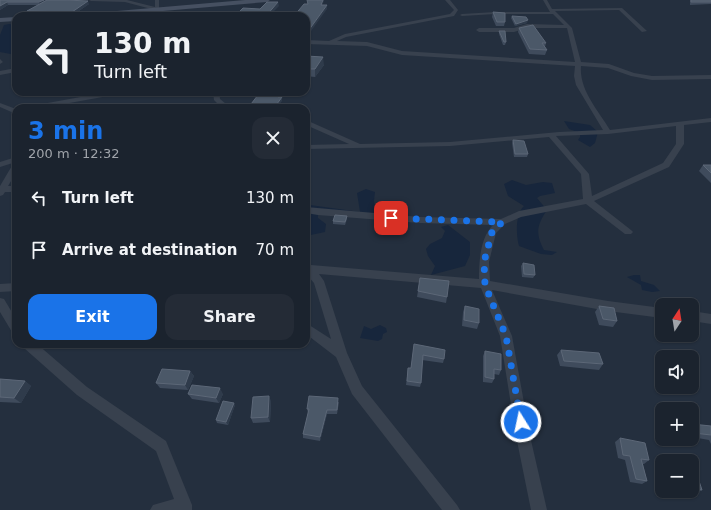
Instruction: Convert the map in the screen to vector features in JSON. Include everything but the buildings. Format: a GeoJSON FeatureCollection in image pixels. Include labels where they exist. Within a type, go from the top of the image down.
{"type":"FeatureCollection","features":[{"type":"Feature","properties":{"kind":"street"},"geometry":{"type":"LineString","coordinates":[[91,0],[123,1],[157,9]]}},
{"type":"Feature","properties":{"kind":"street"},"geometry":{"type":"LineString","coordinates":[[157,0],[157,9],[159,12]]}},
{"type":"Feature","properties":{"kind":"street"},"geometry":{"type":"LineString","coordinates":[[125,12],[267,0]]}},
{"type":"Feature","properties":{"kind":"street"},"geometry":{"type":"LineString","coordinates":[[310,47],[330,43],[345,36],[452,15],[456,10],[447,0]]}},
{"type":"Feature","properties":{"kind":"street"},"geometry":{"type":"LineString","coordinates":[[545,0],[552,11],[568,27],[578,64],[577,76],[579,85],[608,132]]}},
{"type":"Feature","properties":{"kind":"street"},"geometry":{"type":"LineString","coordinates":[[462,15],[620,9],[644,30]]}},
{"type":"Feature","properties":{"kind":"street"},"geometry":{"type":"LineString","coordinates":[[1,20],[12,19]]}},
{"type":"Feature","properties":{"kind":"street"},"geometry":{"type":"LineString","coordinates":[[479,30],[514,30],[527,26],[568,27]]}},
{"type":"Feature","properties":{"kind":"street"},"geometry":{"type":"LineString","coordinates":[[310,42],[367,44],[402,53],[609,66],[633,75],[654,77],[711,77]]}},
{"type":"Feature","properties":{"kind":"street"},"geometry":{"type":"LineString","coordinates":[[0,73],[12,71]]}},
{"type":"Feature","properties":{"kind":"street"},"geometry":{"type":"LineString","coordinates":[[78,104],[88,96]]}},
{"type":"Feature","properties":{"kind":"street"},"geometry":{"type":"LineString","coordinates":[[55,104],[100,96]]}},
{"type":"Feature","properties":{"kind":"street"},"geometry":{"type":"LineString","coordinates":[[216,96],[217,100],[222,104]]}},
{"type":"Feature","properties":{"kind":"street"},"geometry":{"type":"LineString","coordinates":[[0,105],[12,110]]}},
{"type":"Feature","properties":{"kind":"street"},"geometry":{"type":"LineString","coordinates":[[0,114],[12,112]]}},
{"type":"Feature","properties":{"kind":"street"},"geometry":{"type":"LineString","coordinates":[[310,147],[450,144],[551,135],[608,132],[711,120]]}},
{"type":"Feature","properties":{"kind":"street"},"geometry":{"type":"LineString","coordinates":[[539,510],[523,436],[506,336],[485,285],[484,262],[492,232],[502,222],[519,214],[547,210],[588,201],[666,164],[680,144],[680,123]]}},
{"type":"Feature","properties":{"kind":"street"},"geometry":{"type":"LineString","coordinates":[[310,124],[362,146]]}},
{"type":"Feature","properties":{"kind":"street"},"geometry":{"type":"LineString","coordinates":[[551,135],[585,174],[588,201],[628,232]]}},
{"type":"Feature","properties":{"kind":"street"},"geometry":{"type":"LineString","coordinates":[[0,165],[12,160]]}},
{"type":"Feature","properties":{"kind":"street"},"geometry":{"type":"LineString","coordinates":[[0,191],[12,172]]}},
{"type":"Feature","properties":{"kind":"street"},"geometry":{"type":"LineString","coordinates":[[0,191],[12,190]]}},
{"type":"Feature","properties":{"kind":"street"},"geometry":{"type":"LineString","coordinates":[[310,211],[420,220],[502,222]]}},
{"type":"Feature","properties":{"kind":"street"},"geometry":{"type":"LineString","coordinates":[[310,268],[485,285],[608,306],[655,311]]}},
{"type":"Feature","properties":{"kind":"street"},"geometry":{"type":"LineString","coordinates":[[310,272],[319,281],[341,353],[357,390],[452,510]]}},
{"type":"Feature","properties":{"kind":"street"},"geometry":{"type":"LineString","coordinates":[[0,288],[12,287]]}},
{"type":"Feature","properties":{"kind":"street"},"geometry":{"type":"LineString","coordinates":[[0,302],[12,322]]}},
{"type":"Feature","properties":{"kind":"street"},"geometry":{"type":"LineString","coordinates":[[699,317],[711,319]]}},
{"type":"Feature","properties":{"kind":"street"},"geometry":{"type":"LineString","coordinates":[[310,331],[341,353]]}},
{"type":"Feature","properties":{"kind":"street"},"geometry":{"type":"LineString","coordinates":[[33,348],[82,391],[161,446],[184,508],[158,510]]}},
{"type":"Feature","properties":{"kind":"water"},"geometry":{"type":"Polygon","coordinates":[[[12,24],[12,54],[0,52],[0,35],[4,25],[12,24]]]}},
{"type":"Feature","properties":{"kind":"water"},"geometry":{"type":"Polygon","coordinates":[[[564,121],[590,125],[598,132],[595,143],[590,147],[578,140],[580,133],[569,129],[564,121]]]}},
{"type":"Feature","properties":{"kind":"water"},"geometry":{"type":"Polygon","coordinates":[[[512,180],[526,185],[543,182],[552,183],[555,193],[537,198],[547,210],[539,225],[539,239],[544,250],[557,252],[552,255],[541,254],[519,246],[517,237],[518,220],[519,214],[524,206],[508,196],[504,184],[512,180]]]}},
{"type":"Feature","properties":{"kind":"water"},"geometry":{"type":"Polygon","coordinates":[[[366,189],[375,192],[375,207],[385,212],[381,217],[318,213],[318,218],[326,224],[325,232],[310,235],[310,205],[360,212],[357,193],[366,189]]]}},
{"type":"Feature","properties":{"kind":"water"},"geometry":{"type":"Polygon","coordinates":[[[448,225],[470,242],[470,255],[465,266],[431,275],[435,266],[428,256],[426,249],[430,244],[442,238],[445,231],[441,227],[448,225]]]}},
{"type":"Feature","properties":{"kind":"water"},"geometry":{"type":"Polygon","coordinates":[[[640,275],[641,281],[654,285],[660,291],[652,292],[642,290],[641,285],[627,277],[640,275]]]}},
{"type":"Feature","properties":{"kind":"water"},"geometry":{"type":"Polygon","coordinates":[[[380,325],[386,328],[387,332],[383,334],[382,339],[378,341],[360,338],[364,326],[371,329],[380,325]]]}},
{"type":"Feature","properties":{"kind":"route"},"geometry":{"type":"LineString","coordinates":[[391,218],[502,222],[492,232],[484,262],[485,285],[506,336],[521,422]]}}]}
